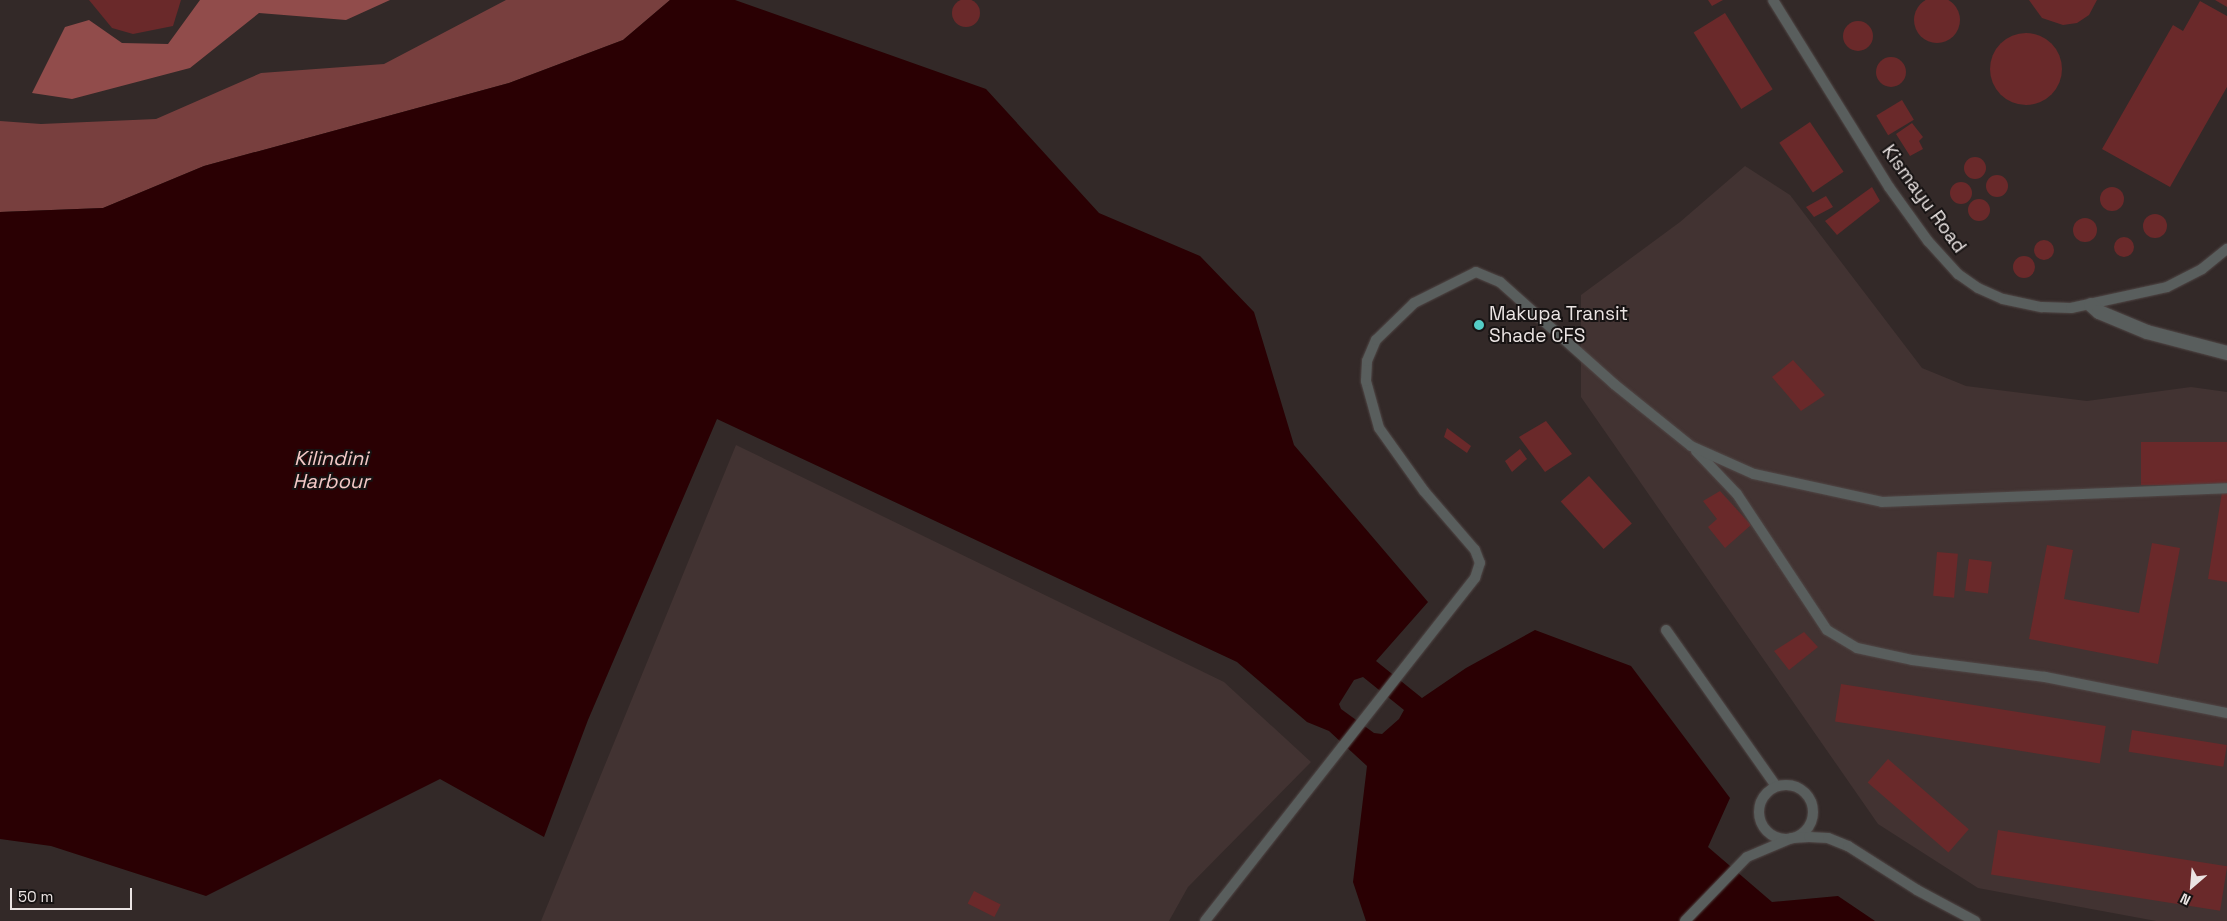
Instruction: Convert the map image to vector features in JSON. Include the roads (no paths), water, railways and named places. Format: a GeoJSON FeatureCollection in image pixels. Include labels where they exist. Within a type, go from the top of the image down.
{"type":"FeatureCollection","features":[{"type":"Feature","properties":{"kind":"street"},"geometry":{"type":"LineString","coordinates":[[2092,305],[2099,312],[2147,332],[2227,353]]}},
{"type":"Feature","properties":{"kind":"lane","name":"Kismayu Road"},"geometry":{"type":"LineString","coordinates":[[1773,0],[1889,187],[1928,241],[1958,274],[1978,288],[2003,299],[2042,307],[2092,305],[2166,287],[2202,269],[2227,249]]}},
{"type":"Feature","properties":{"kind":"lane"},"geometry":{"type":"LineString","coordinates":[[1205,921],[1344,744],[1463,597],[1480,563],[1475,550],[1424,491],[1378,428],[1366,381],[1367,360],[1376,340],[1414,303],[1476,272],[1500,282],[1614,384],[1691,446],[1737,494],[1827,630],[1857,648],[1912,660],[2045,677],[2227,713]]}},
{"type":"Feature","properties":{"kind":"lane"},"geometry":{"type":"LineString","coordinates":[[1691,446],[1754,474],[1882,502],[2227,488]]}},
{"type":"Feature","properties":{"kind":"lane"},"geometry":{"type":"LineString","coordinates":[[1666,630],[1776,786]]}},
{"type":"Feature","properties":{"kind":"lane"},"geometry":{"type":"LineString","coordinates":[[1685,921],[1733,868],[1747,857],[1792,838],[1810,825],[1813,806],[1801,788],[1793,785],[1776,786],[1763,796],[1759,813],[1760,821],[1771,834],[1792,838],[1828,838],[1848,846],[1932,899],[1975,921]]}},
{"type":"Feature","properties":{"kind":"water","name":"Kilindini Harbour"},"geometry":{"type":"Polygon","coordinates":[[[670,0],[735,0],[986,89],[1099,213],[1200,256],[1254,312],[1294,445],[1428,602],[1376,661],[1422,698],[1466,668],[1535,630],[1631,666],[1730,798],[1708,847],[1772,902],[1838,896],[1875,921],[1366,921],[1353,882],[1367,766],[1329,731],[1307,722],[1237,662],[717,419],[588,720],[544,837],[440,779],[206,896],[51,846],[0,839],[0,212],[103,208],[204,166],[509,83],[623,40],[670,0]],[[1363,677],[1354,680],[1339,704],[1341,709],[1374,733],[1382,734],[1399,719],[1404,710],[1363,677]]]}},
{"type":"Feature","properties":{"kind":"place","name":"Makupa Transit Shade CFS"},"geometry":{"type":"Point","coordinates":[1479,325]}}]}
